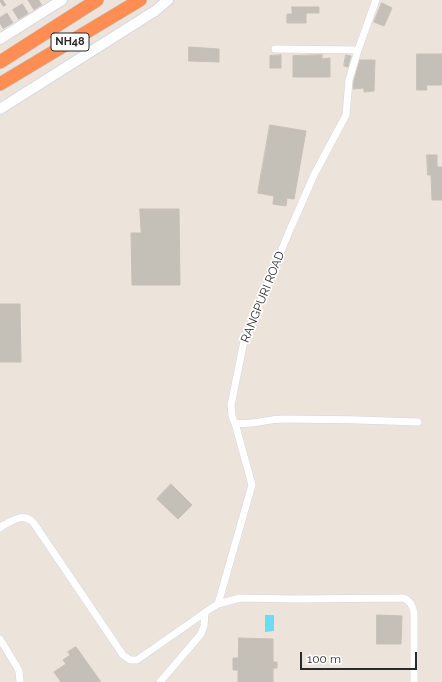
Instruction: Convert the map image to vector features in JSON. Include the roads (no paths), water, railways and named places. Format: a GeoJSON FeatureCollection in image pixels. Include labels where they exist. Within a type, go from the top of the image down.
{"type":"FeatureCollection","features":[{"type":"Feature","properties":{"kind":"highway","name":"NH48"},"geometry":{"type":"LineString","coordinates":[[0,62],[97,0]]}},
{"type":"Feature","properties":{"kind":"highway","name":"NH48"},"geometry":{"type":"LineString","coordinates":[[0,84],[140,0]]}},
{"type":"Feature","properties":{"kind":"main road"},"geometry":{"type":"LineString","coordinates":[[0,38],[62,0]]}},
{"type":"Feature","properties":{"kind":"main road"},"geometry":{"type":"LineString","coordinates":[[0,109],[155,11],[168,0]]}},
{"type":"Feature","properties":{"kind":"street","name":"RANGPURI ROAD"},"geometry":{"type":"LineString","coordinates":[[218,604],[252,485],[233,421],[231,405],[244,341],[284,243],[314,175],[346,117],[349,80],[376,0]]}},
{"type":"Feature","properties":{"kind":"street"},"geometry":{"type":"LineString","coordinates":[[275,50],[358,50]]}},
{"type":"Feature","properties":{"kind":"street"},"geometry":{"type":"LineString","coordinates":[[235,424],[282,419],[418,422]]}},
{"type":"Feature","properties":{"kind":"street"},"geometry":{"type":"LineString","coordinates":[[0,528],[21,517],[33,522],[123,655],[130,660],[137,660],[218,604],[240,598],[403,598],[412,604],[414,613],[414,682]]}},
{"type":"Feature","properties":{"kind":"street"},"geometry":{"type":"LineString","coordinates":[[160,682],[202,634],[205,613]]}},
{"type":"Feature","properties":{"kind":"street"},"geometry":{"type":"LineString","coordinates":[[0,639],[19,671],[20,682]]}},
{"type":"Feature","properties":{"kind":"water"},"geometry":{"type":"Polygon","coordinates":[[[265,615],[274,615],[274,631],[265,632],[265,615]]]}},
{"type":"Feature","properties":{"kind":"tunnel"},"geometry":{"type":"LineString","coordinates":[[0,24],[39,0]]}}]}
